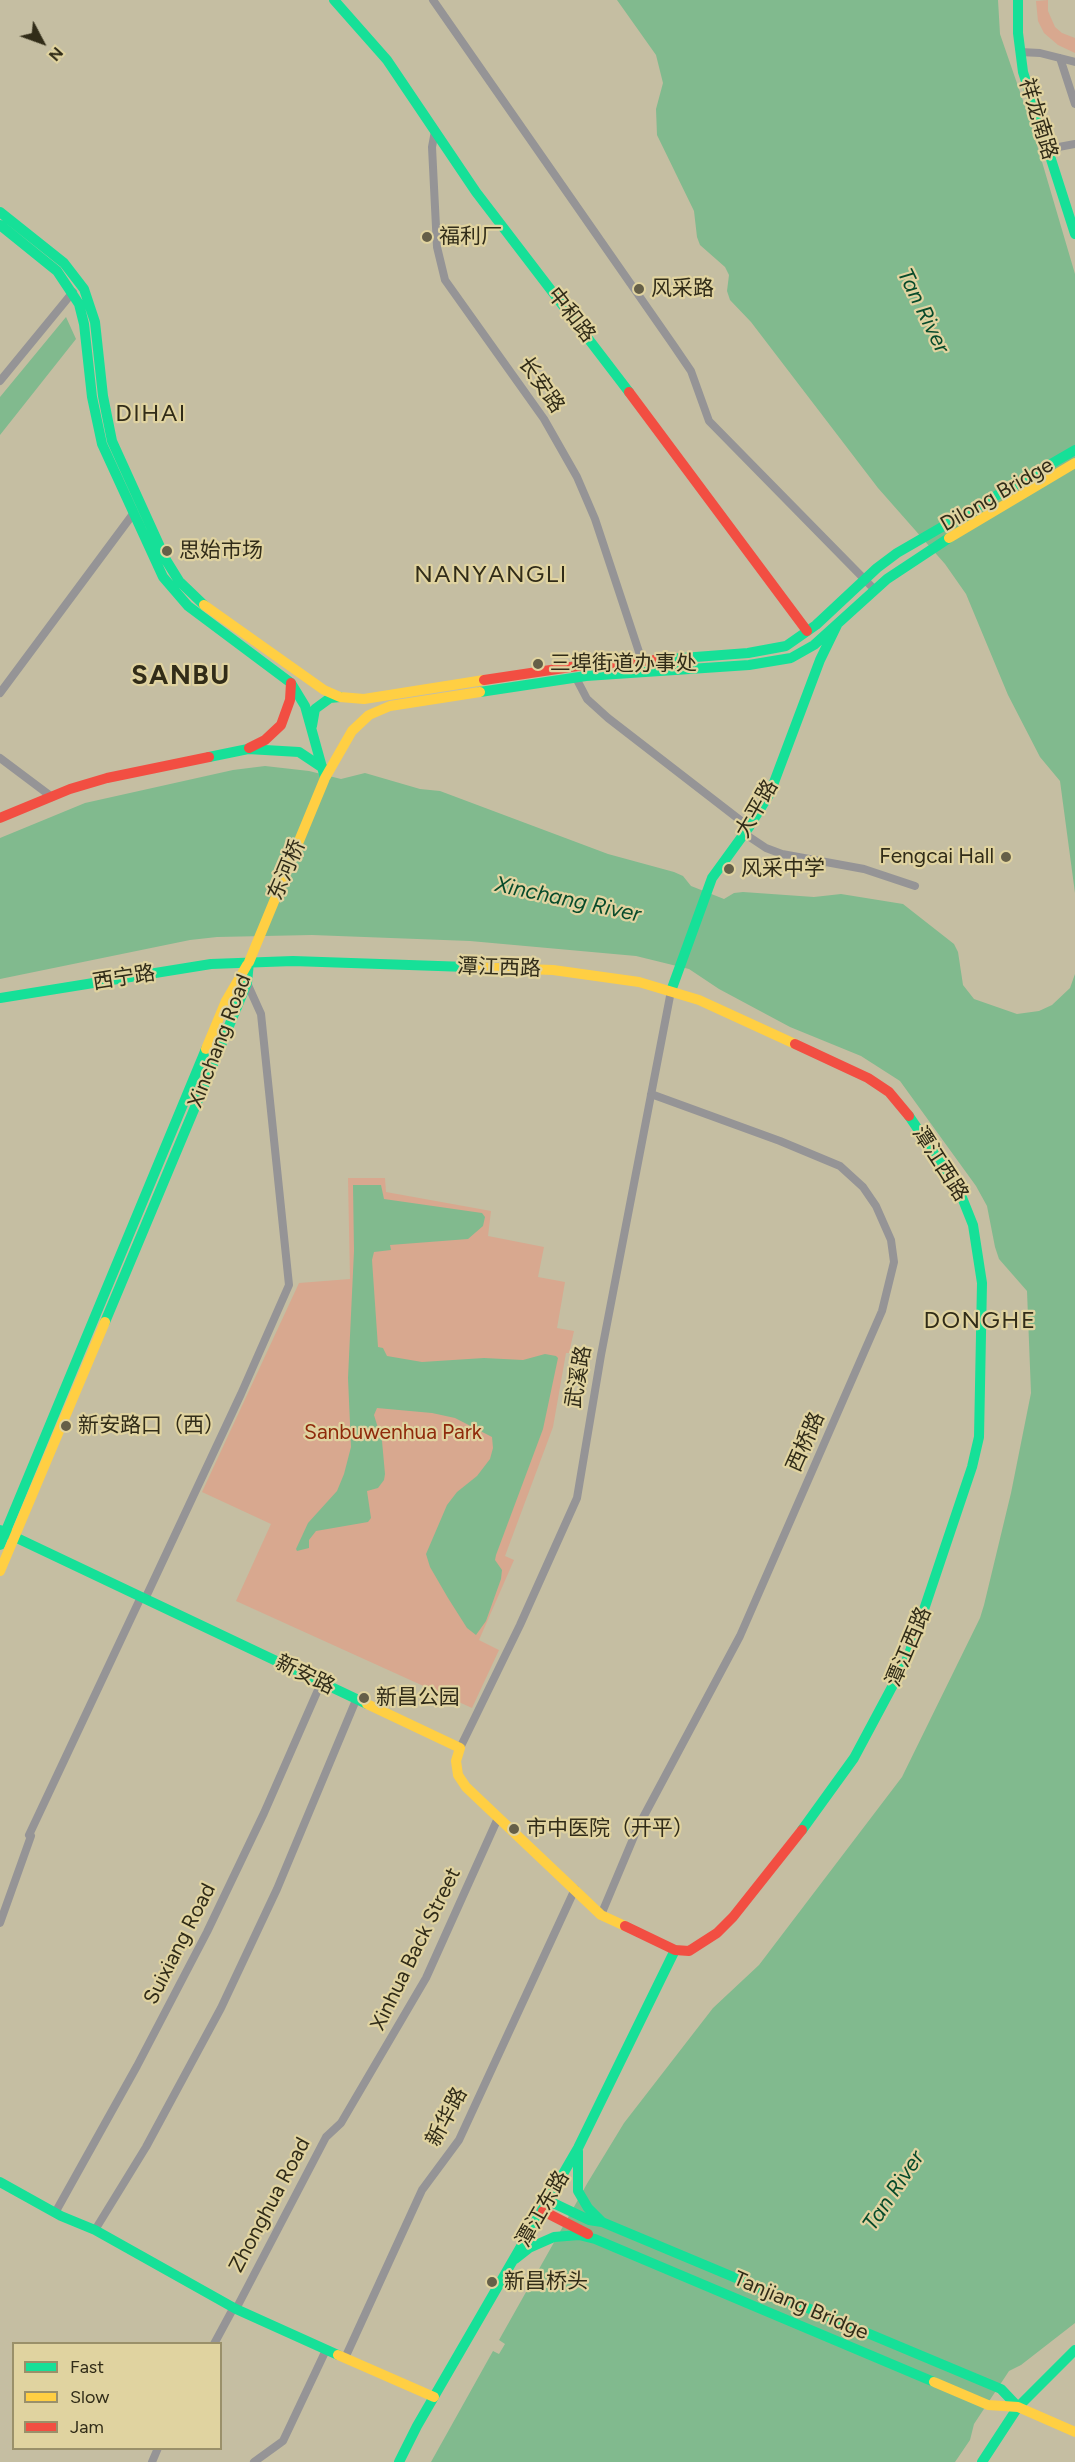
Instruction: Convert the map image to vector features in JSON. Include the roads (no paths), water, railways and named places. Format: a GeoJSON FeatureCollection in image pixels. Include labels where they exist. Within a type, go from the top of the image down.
{"type":"FeatureCollection","features":[{"type":"Feature","properties":{"kind":"street","name":"中和路"},"geometry":{"type":"LineString","coordinates":[[334,0],[387,60],[476,192],[618,377],[807,631]]}},
{"type":"Feature","properties":{"kind":"street"},"geometry":{"type":"LineString","coordinates":[[433,0],[691,371],[709,421],[875,590]]}},
{"type":"Feature","properties":{"kind":"street","name":"祥龙南路"},"geometry":{"type":"LineString","coordinates":[[1018,0],[1020,52],[1028,94],[1071,209],[1075,234]]}},
{"type":"Feature","properties":{"kind":"street"},"geometry":{"type":"LineString","coordinates":[[1020,52],[1040,53],[1075,62]]}},
{"type":"Feature","properties":{"kind":"street"},"geometry":{"type":"LineString","coordinates":[[1060,58],[1075,104]]}},
{"type":"Feature","properties":{"kind":"street","name":"长安路"},"geometry":{"type":"LineString","coordinates":[[435,130],[432,147],[437,247],[446,280],[544,419],[567,457],[595,519],[642,661]]}},
{"type":"Feature","properties":{"kind":"street"},"geometry":{"type":"LineString","coordinates":[[1048,149],[1075,144]]}},
{"type":"Feature","properties":{"kind":"street"},"geometry":{"type":"LineString","coordinates":[[0,212],[64,263],[84,289],[95,322],[103,396],[112,441],[166,560],[179,580],[195,598],[236,629],[324,690],[340,697]]}},
{"type":"Feature","properties":{"kind":"street"},"geometry":{"type":"LineString","coordinates":[[0,225],[50,265],[73,292],[84,324],[92,398],[102,444],[159,571],[178,597],[291,683],[305,706],[325,774]]}},
{"type":"Feature","properties":{"kind":"street"},"geometry":{"type":"LineString","coordinates":[[0,381],[73,292]]}},
{"type":"Feature","properties":{"kind":"street","name":"Dilong Bridge"},"geometry":{"type":"LineString","coordinates":[[340,697],[364,699],[584,665],[770,650],[786,646],[807,631],[887,560],[1075,450]]}},
{"type":"Feature","properties":{"kind":"street","name":"Dilong Bridge"},"geometry":{"type":"LineString","coordinates":[[576,678],[771,662],[803,652],[896,572],[926,551],[1075,463]]}},
{"type":"Feature","properties":{"kind":"street"},"geometry":{"type":"LineString","coordinates":[[0,693],[133,514]]}},
{"type":"Feature","properties":{"kind":"street","name":"大平路"},"geometry":{"type":"LineString","coordinates":[[671,991],[712,878],[747,831],[777,778],[820,660],[838,623]]}},
{"type":"Feature","properties":{"kind":"street"},"geometry":{"type":"LineString","coordinates":[[576,678],[587,699],[608,718],[766,848],[782,855],[864,869],[915,885]]}},
{"type":"Feature","properties":{"kind":"street","name":"东河桥"},"geometry":{"type":"LineString","coordinates":[[249,962],[325,774],[352,731],[363,719],[382,708],[576,678]]}},
{"type":"Feature","properties":{"kind":"street"},"geometry":{"type":"LineString","coordinates":[[248,749],[265,740],[280,725],[288,710],[291,683]]}},
{"type":"Feature","properties":{"kind":"street"},"geometry":{"type":"LineString","coordinates":[[312,728],[315,708],[330,698],[340,697]]}},
{"type":"Feature","properties":{"kind":"street"},"geometry":{"type":"LineString","coordinates":[[0,818],[107,778],[248,749],[299,752],[310,758],[325,774]]}},
{"type":"Feature","properties":{"kind":"street"},"geometry":{"type":"LineString","coordinates":[[0,758],[52,797]]}},
{"type":"Feature","properties":{"kind":"street","name":"Xinchang Road"},"geometry":{"type":"LineString","coordinates":[[0,1545],[247,983],[249,962]]}},
{"type":"Feature","properties":{"kind":"street","name":"Xinchang Road"},"geometry":{"type":"LineString","coordinates":[[0,1571],[7,1533],[223,1010],[249,962]]}},
{"type":"Feature","properties":{"kind":"street","name":"潭江西路"},"geometry":{"type":"LineString","coordinates":[[249,962],[356,962],[553,970],[639,982],[671,991],[699,1000],[778,1036],[868,1078],[889,1092],[899,1102],[959,1190],[973,1225],[982,1283],[979,1437],[972,1467],[908,1657],[854,1758],[813,1816],[734,1917],[717,1933],[689,1951],[675,1950]]}},
{"type":"Feature","properties":{"kind":"street","name":"西宁路"},"geometry":{"type":"LineString","coordinates":[[0,998],[211,964],[249,962]]}},
{"type":"Feature","properties":{"kind":"street"},"geometry":{"type":"LineString","coordinates":[[0,1923],[30,1835],[241,1394],[289,1285],[261,1014],[247,983]]}},
{"type":"Feature","properties":{"kind":"street","name":"武溪路"},"geometry":{"type":"LineString","coordinates":[[460,1748],[520,1625],[577,1498],[603,1343],[671,991]]}},
{"type":"Feature","properties":{"kind":"street","name":"西桥路"},"geometry":{"type":"LineString","coordinates":[[601,1916],[638,1827],[740,1636],[882,1311],[894,1262],[891,1240],[876,1206],[863,1187],[840,1166],[780,1141],[651,1094]]}},
{"type":"Feature","properties":{"kind":"street","name":"新安路"},"geometry":{"type":"LineString","coordinates":[[7,1533],[460,1748]]}},
{"type":"Feature","properties":{"kind":"street","name":"Suixiang Road"},"geometry":{"type":"LineString","coordinates":[[55,2213],[132,2076],[207,1932],[264,1813],[321,1683]]}},
{"type":"Feature","properties":{"kind":"street"},"geometry":{"type":"LineString","coordinates":[[95,2230],[151,2138],[221,2008],[277,1889],[356,1700]]}},
{"type":"Feature","properties":{"kind":"street"},"geometry":{"type":"LineString","coordinates":[[460,1748],[456,1761],[461,1780],[601,1916],[675,1950]]}},
{"type":"Feature","properties":{"kind":"street","name":"Xinhua Back Street"},"geometry":{"type":"LineString","coordinates":[[341,2123],[426,1978],[498,1818]]}},
{"type":"Feature","properties":{"kind":"street","name":"新华路"},"geometry":{"type":"LineString","coordinates":[[345,2358],[422,2190],[459,2140],[575,1889]]}},
{"type":"Feature","properties":{"kind":"street"},"geometry":{"type":"LineString","coordinates":[[660,1980],[676,1961],[699,1945]]}},
{"type":"Feature","properties":{"kind":"street","name":"潭江东路"},"geometry":{"type":"LineString","coordinates":[[399,2462],[578,2148],[675,1950]]}},
{"type":"Feature","properties":{"kind":"street","name":"Zhonghua Road"},"geometry":{"type":"LineString","coordinates":[[215,2342],[327,2137],[341,2123]]}},
{"type":"Feature","properties":{"kind":"street"},"geometry":{"type":"LineString","coordinates":[[578,2148],[578,2191],[588,2208],[602,2222]]}},
{"type":"Feature","properties":{"kind":"street"},"geometry":{"type":"LineString","coordinates":[[0,2182],[55,2213],[95,2230],[235,2308],[434,2397]]}},
{"type":"Feature","properties":{"kind":"street","name":"Tanjiang Bridge"},"geometry":{"type":"LineString","coordinates":[[549,2201],[589,2220],[602,2222],[1001,2389],[1018,2407]]}},
{"type":"Feature","properties":{"kind":"street"},"geometry":{"type":"LineString","coordinates":[[543,2211],[582,2229],[595,2239]]}},
{"type":"Feature","properties":{"kind":"street"},"geometry":{"type":"LineString","coordinates":[[515,2259],[529,2248],[554,2237],[579,2235],[595,2239]]}},
{"type":"Feature","properties":{"kind":"street","name":"Tanjiang Bridge"},"geometry":{"type":"LineString","coordinates":[[595,2239],[988,2405],[1018,2407]]}},
{"type":"Feature","properties":{"kind":"street"},"geometry":{"type":"LineString","coordinates":[[254,2462],[283,2441],[326,2350]]}},
{"type":"Feature","properties":{"kind":"street"},"geometry":{"type":"LineString","coordinates":[[982,2462],[1018,2407],[1075,2350]]}},
{"type":"Feature","properties":{"kind":"street"},"geometry":{"type":"LineString","coordinates":[[1018,2407],[1075,2432]]}},
{"type":"Feature","properties":{"kind":"water","name":"Tan River"},"geometry":{"type":"Polygon","coordinates":[[[617,0],[998,0],[1000,34],[1030,121],[1075,274],[1075,893],[1060,781],[1040,757],[1008,695],[966,594],[945,564],[878,488],[751,322],[730,300],[727,291],[729,275],[725,267],[700,245],[694,211],[657,135],[656,109],[663,83],[656,55],[617,0]]]}},
{"type":"Feature","properties":{"kind":"water"},"geometry":{"type":"Polygon","coordinates":[[[66,317],[76,339],[0,435],[0,397],[66,317]]]}},
{"type":"Feature","properties":{"kind":"water"},"geometry":{"type":"Polygon","coordinates":[[[265,766],[309,771],[341,779],[365,773],[420,789],[440,791],[608,854],[674,872],[683,876],[691,886],[724,899],[734,893],[743,892],[814,897],[841,894],[903,904],[954,944],[958,952],[963,985],[974,999],[1017,1014],[1039,1011],[1052,1005],[1070,988],[1075,974],[1075,2323],[1021,2365],[1009,2371],[974,2424],[970,2440],[955,2462],[431,2462],[493,2351],[499,2354],[505,2344],[499,2340],[624,2123],[713,2008],[759,1965],[902,1777],[980,1618],[984,1605],[1011,1493],[1031,1393],[1027,1291],[999,1259],[987,1206],[976,1186],[900,1081],[861,1056],[790,1027],[719,989],[689,969],[636,956],[470,941],[312,935],[217,937],[190,940],[0,979],[0,838],[85,803],[233,770],[265,766]]]}},
{"type":"Feature","properties":{"kind":"water"},"geometry":{"type":"Polygon","coordinates":[[[353,1185],[381,1185],[384,1199],[482,1213],[485,1217],[483,1226],[468,1239],[390,1245],[391,1250],[374,1252],[372,1260],[378,1347],[383,1348],[387,1356],[422,1362],[484,1358],[523,1360],[545,1354],[558,1358],[543,1429],[496,1555],[495,1560],[502,1570],[501,1579],[486,1621],[476,1635],[467,1628],[448,1598],[430,1567],[426,1554],[447,1505],[457,1492],[477,1476],[490,1459],[493,1448],[492,1437],[455,1418],[432,1413],[377,1408],[374,1415],[382,1441],[385,1474],[378,1488],[367,1491],[371,1518],[368,1522],[316,1531],[309,1540],[309,1548],[297,1551],[296,1549],[308,1523],[337,1491],[351,1447],[348,1378],[354,1251],[353,1185]]]}},
{"type":"Feature","properties":{"kind":"place","name":"福利厂"},"geometry":{"type":"Point","coordinates":[427,237]}},
{"type":"Feature","properties":{"kind":"place","name":"风采路"},"geometry":{"type":"Point","coordinates":[639,289]}},
{"type":"Feature","properties":{"kind":"place","name":"思始市场"},"geometry":{"type":"Point","coordinates":[167,551]}},
{"type":"Feature","properties":{"kind":"place","name":"三埠街道办事处"},"geometry":{"type":"Point","coordinates":[538,664]}},
{"type":"Feature","properties":{"kind":"place","name":"Fengcai Hall"},"geometry":{"type":"Point","coordinates":[1006,857]}},
{"type":"Feature","properties":{"kind":"place","name":"风采中学"},"geometry":{"type":"Point","coordinates":[729,869]}},
{"type":"Feature","properties":{"kind":"place","name":"新安路口（西）"},"geometry":{"type":"Point","coordinates":[66,1426]}},
{"type":"Feature","properties":{"kind":"place","name":"新昌公园"},"geometry":{"type":"Point","coordinates":[364,1698]}},
{"type":"Feature","properties":{"kind":"place","name":"市中医院（开平）"},"geometry":{"type":"Point","coordinates":[514,1829]}},
{"type":"Feature","properties":{"kind":"place","name":"新昌桥头"},"geometry":{"type":"Point","coordinates":[492,2282]}},
{"type":"Feature","properties":{"kind":"district","name":"DIHAI"},"geometry":{"type":"Point","coordinates":[151,414]}},
{"type":"Feature","properties":{"kind":"district","name":"NANYANGLI"},"geometry":{"type":"Point","coordinates":[491,575]}},
{"type":"Feature","properties":{"kind":"district","name":"SANBU"},"geometry":{"type":"Point","coordinates":[181,676]}},
{"type":"Feature","properties":{"kind":"district","name":"DONGHE"},"geometry":{"type":"Point","coordinates":[980,1321]}},
{"type":"Feature","properties":{"kind":"water label","name":"Xinchang River"},"geometry":{"type":"Point","coordinates":[568,900]}},
{"type":"Feature","properties":{"kind":"park label","name":"Sanbuwenhua Park"},"geometry":{"type":"Point","coordinates":[393,1433]}}]}
